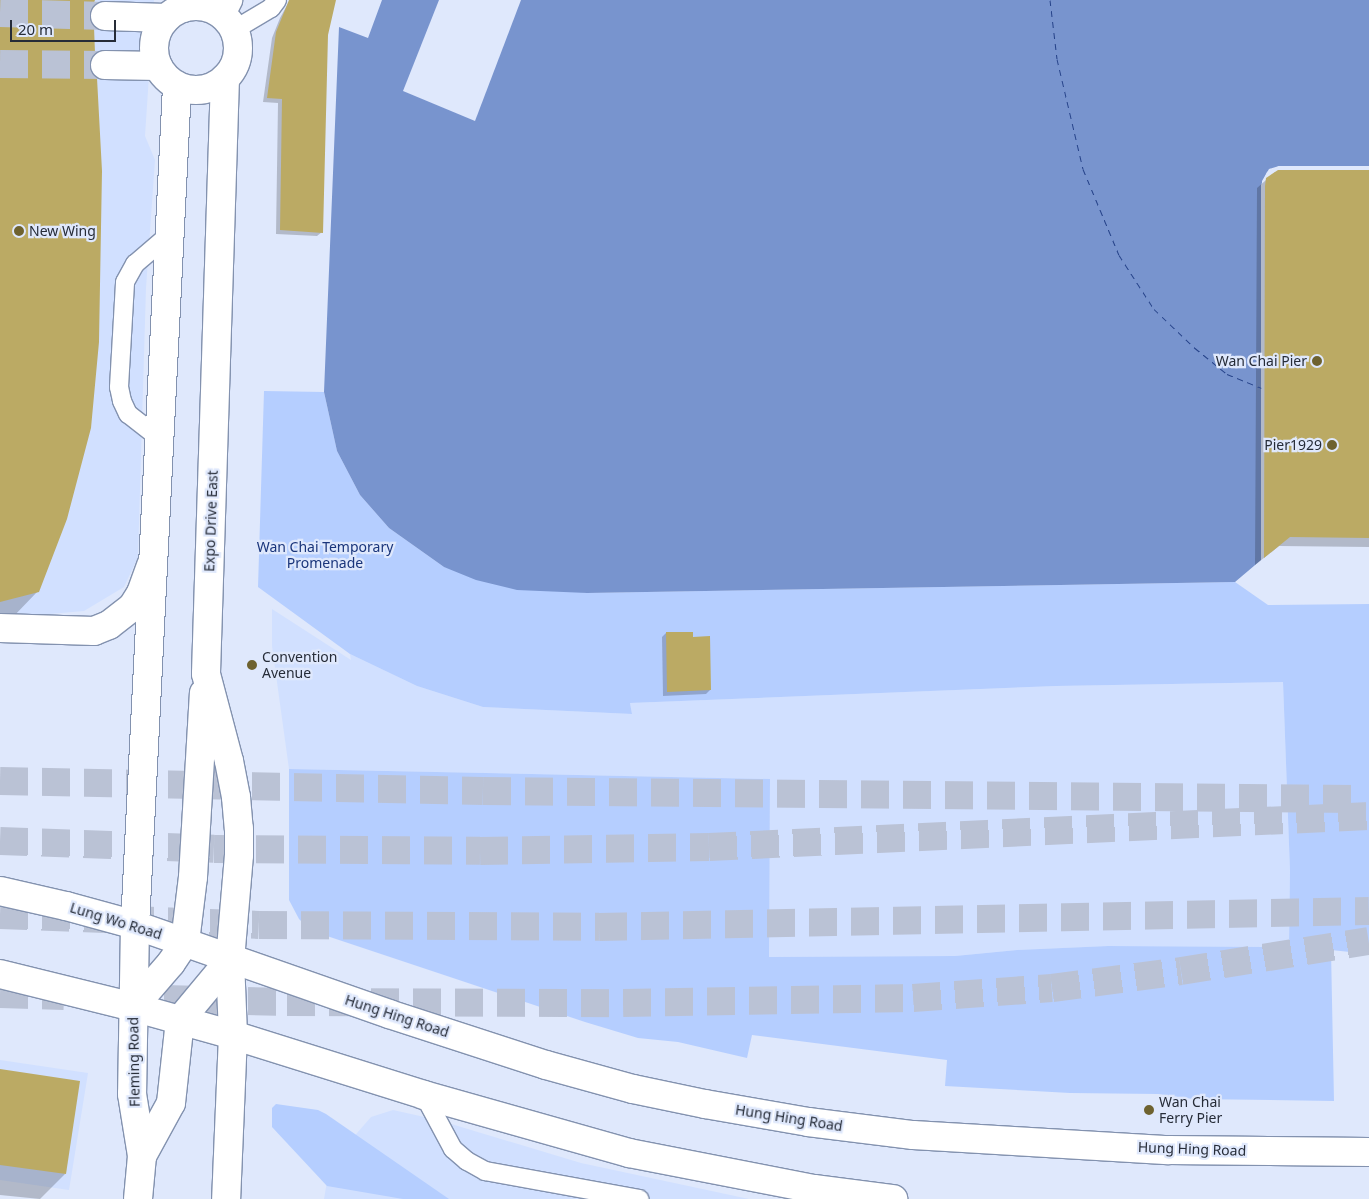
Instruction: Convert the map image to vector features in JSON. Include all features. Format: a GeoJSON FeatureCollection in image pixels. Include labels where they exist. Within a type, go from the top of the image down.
{"type":"FeatureCollection","features":[{"type":"Feature","properties":{"kind":"main road"},"geometry":{"type":"LineString","coordinates":[[105,16],[192,6],[222,11]]}},
{"type":"Feature","properties":{"kind":"main road"},"geometry":{"type":"LineString","coordinates":[[177,9],[155,36],[154,58],[158,66],[170,81],[177,86],[200,89],[209,87],[225,78]]}},
{"type":"Feature","properties":{"kind":"main road","name":"Expo Drive East"},"geometry":{"type":"LineString","coordinates":[[222,11],[238,48],[236,58],[225,78],[206,674],[236,796],[239,855],[230,960]]}},
{"type":"Feature","properties":{"kind":"main road"},"geometry":{"type":"LineString","coordinates":[[105,65],[158,66]]}},
{"type":"Feature","properties":{"kind":"main road"},"geometry":{"type":"LineString","coordinates":[[135,925],[177,86]]}},
{"type":"Feature","properties":{"kind":"main road"},"geometry":{"type":"LineString","coordinates":[[0,628],[94,631],[109,625],[133,606],[141,593],[153,560]]}},
{"type":"Feature","properties":{"kind":"main road"},"geometry":{"type":"LineString","coordinates":[[133,1007],[171,963],[185,942],[193,877],[206,674]]}},
{"type":"Feature","properties":{"kind":"main road","name":"Lung Wo Road"},"geometry":{"type":"LineString","coordinates":[[0,891],[66,906],[135,925],[230,960]]}},
{"type":"Feature","properties":{"kind":"main road","name":"Fleming Road"},"geometry":{"type":"LineString","coordinates":[[135,925],[132,1094],[142,1156],[138,1199]]}},
{"type":"Feature","properties":{"kind":"main road"},"geometry":{"type":"LineString","coordinates":[[142,1156],[171,1103],[180,1020],[230,960]]}},
{"type":"Feature","properties":{"kind":"main road"},"geometry":{"type":"LineString","coordinates":[[226,1199],[233,1035],[230,960]]}},
{"type":"Feature","properties":{"kind":"main road","name":"Hung Hing Road"},"geometry":{"type":"LineString","coordinates":[[230,960],[546,1065],[642,1090],[808,1122],[913,1135],[1159,1149],[1369,1152]]}},
{"type":"Feature","properties":{"kind":"main road"},"geometry":{"type":"LineString","coordinates":[[0,974],[133,1007],[233,1035],[424,1095],[628,1153],[818,1194],[893,1199]]}},
{"type":"Feature","properties":{"kind":"lane"},"geometry":{"type":"LineString","coordinates":[[222,11],[271,8],[277,0]]}},
{"type":"Feature","properties":{"kind":"lane"},"geometry":{"type":"LineString","coordinates":[[159,438],[128,414],[122,401],[119,387],[125,282],[134,264],[170,234]]}},
{"type":"Feature","properties":{"kind":"lane"},"geometry":{"type":"LineString","coordinates":[[424,1095],[453,1149],[466,1161],[485,1171],[596,1196],[633,1198]]}},
{"type":"Feature","properties":{"kind":"shaded area"},"geometry":{"type":"Polygon","coordinates":[[[0,0],[154,0],[145,136],[155,160],[146,288],[138,557],[124,587],[84,611],[3,618],[0,624],[0,0]]]}},
{"type":"Feature","properties":{"kind":"shaded area"},"geometry":{"type":"Polygon","coordinates":[[[382,0],[1369,0],[1369,166],[1279,166],[1269,169],[1262,181],[1261,560],[1235,582],[587,593],[517,590],[476,580],[444,567],[389,528],[360,495],[337,451],[324,392],[339,27],[368,38],[382,0]]]}},
{"type":"Feature","properties":{"kind":"shaded area"},"geometry":{"type":"Polygon","coordinates":[[[272,609],[351,660],[350,654],[417,686],[483,707],[632,714],[630,703],[1056,686],[1283,682],[1290,871],[1289,947],[1108,946],[1017,950],[955,956],[768,957],[770,779],[289,769],[272,646],[272,609]]]}},
{"type":"Feature","properties":{"kind":"shaded area"},"geometry":{"type":"Polygon","coordinates":[[[0,1060],[88,1073],[69,1190],[0,1180],[0,1060]]]}},
{"type":"Feature","properties":{"kind":"shaded area"},"geometry":{"type":"Polygon","coordinates":[[[393,1110],[438,1120],[581,1163],[749,1199],[324,1199],[330,1164],[371,1117],[393,1110]]]}},
{"type":"Feature","properties":{"kind":"green space","name":"Wan Chai Temporary Promenade"},"geometry":{"type":"Polygon","coordinates":[[[264,391],[324,392],[337,451],[360,495],[389,528],[444,567],[587,593],[1235,582],[1268,605],[1369,604],[1369,954],[1331,950],[1334,1101],[1193,1099],[1158,1094],[1070,1093],[945,1086],[947,1060],[752,1035],[747,1058],[678,1042],[638,1038],[318,933],[307,927],[299,919],[289,900],[289,769],[770,779],[769,957],[955,956],[1017,950],[1108,946],[1289,947],[1290,871],[1283,682],[1056,686],[630,703],[632,714],[483,707],[417,686],[350,654],[258,587],[264,391]]]}},
{"type":"Feature","properties":{"kind":"green space"},"geometry":{"type":"Polygon","coordinates":[[[276,1104],[318,1110],[326,1114],[449,1199],[403,1199],[327,1186],[272,1127],[272,1108],[276,1104]]]}},
{"type":"Feature","properties":{"kind":"pier"},"geometry":{"type":"Polygon","coordinates":[[[439,0],[521,0],[475,121],[403,91],[439,0]]]}},
{"type":"Feature","properties":{"kind":"pier"},"geometry":{"type":"Polygon","coordinates":[[[1279,166],[1369,166],[1369,169],[1280,169],[1271,172],[1265,178],[1264,558],[1261,560],[1261,185],[1267,172],[1279,166]]]}},
{"type":"Feature","properties":{"kind":"building"},"geometry":{"type":"Polygon","coordinates":[[[0,0],[95,0],[89,16],[94,27],[95,53],[89,65],[92,73],[97,78],[102,171],[99,342],[91,428],[67,519],[39,592],[0,602],[0,0]]]}},
{"type":"Feature","properties":{"kind":"building"},"geometry":{"type":"Polygon","coordinates":[[[289,0],[336,0],[328,35],[323,233],[280,230],[282,99],[267,98],[276,32],[289,0]]]}},
{"type":"Feature","properties":{"kind":"building","name":"Wan Chai Pier"},"geometry":{"type":"Polygon","coordinates":[[[1278,170],[1369,170],[1369,538],[1290,537],[1264,558],[1265,186],[1266,178],[1278,170]]]}},
{"type":"Feature","properties":{"kind":"building"},"geometry":{"type":"Polygon","coordinates":[[[666,632],[693,632],[693,637],[710,636],[711,690],[667,692],[666,632]]]}},
{"type":"Feature","properties":{"kind":"building"},"geometry":{"type":"Polygon","coordinates":[[[0,1069],[80,1081],[66,1174],[0,1165],[0,1069]]]}},
{"type":"Feature","properties":{"kind":"ferry route"},"geometry":{"type":"LineString","coordinates":[[1050,0],[1057,59],[1083,169],[1119,255],[1154,309],[1195,348],[1227,374],[1261,388]]}},
{"type":"Feature","properties":{"kind":"tunnel"},"geometry":{"type":"LineString","coordinates":[[0,13],[105,16]]}},
{"type":"Feature","properties":{"kind":"tunnel"},"geometry":{"type":"LineString","coordinates":[[0,64],[105,65]]}},
{"type":"Feature","properties":{"kind":"tunnel"},"geometry":{"type":"LineString","coordinates":[[0,781],[483,791],[1358,799]]}},
{"type":"Feature","properties":{"kind":"tunnel"},"geometry":{"type":"LineString","coordinates":[[0,841],[214,849],[480,851],[709,847],[1369,816]]}},
{"type":"Feature","properties":{"kind":"tunnel"},"geometry":{"type":"LineString","coordinates":[[0,915],[259,925],[599,927],[1369,911]]}},
{"type":"Feature","properties":{"kind":"tunnel"},"geometry":{"type":"LineString","coordinates":[[122,998],[287,1002],[623,1003],[913,998],[1052,988],[1181,971],[1369,941]]}},
{"type":"Feature","properties":{"kind":"tunnel"},"geometry":{"type":"LineString","coordinates":[[0,994],[64,996]]}},
{"type":"Feature","properties":{"kind":"place","name":"New Wing"},"geometry":{"type":"Point","coordinates":[19,231]}},
{"type":"Feature","properties":{"kind":"place","name":"Wan Chai Pier"},"geometry":{"type":"Point","coordinates":[1317,361]}},
{"type":"Feature","properties":{"kind":"place","name":"Pier1929"},"geometry":{"type":"Point","coordinates":[1332,445]}},
{"type":"Feature","properties":{"kind":"place","name":"Convention Avenue"},"geometry":{"type":"Point","coordinates":[252,665]}},
{"type":"Feature","properties":{"kind":"place","name":"Wan Chai Ferry Pier"},"geometry":{"type":"Point","coordinates":[1149,1110]}}]}
